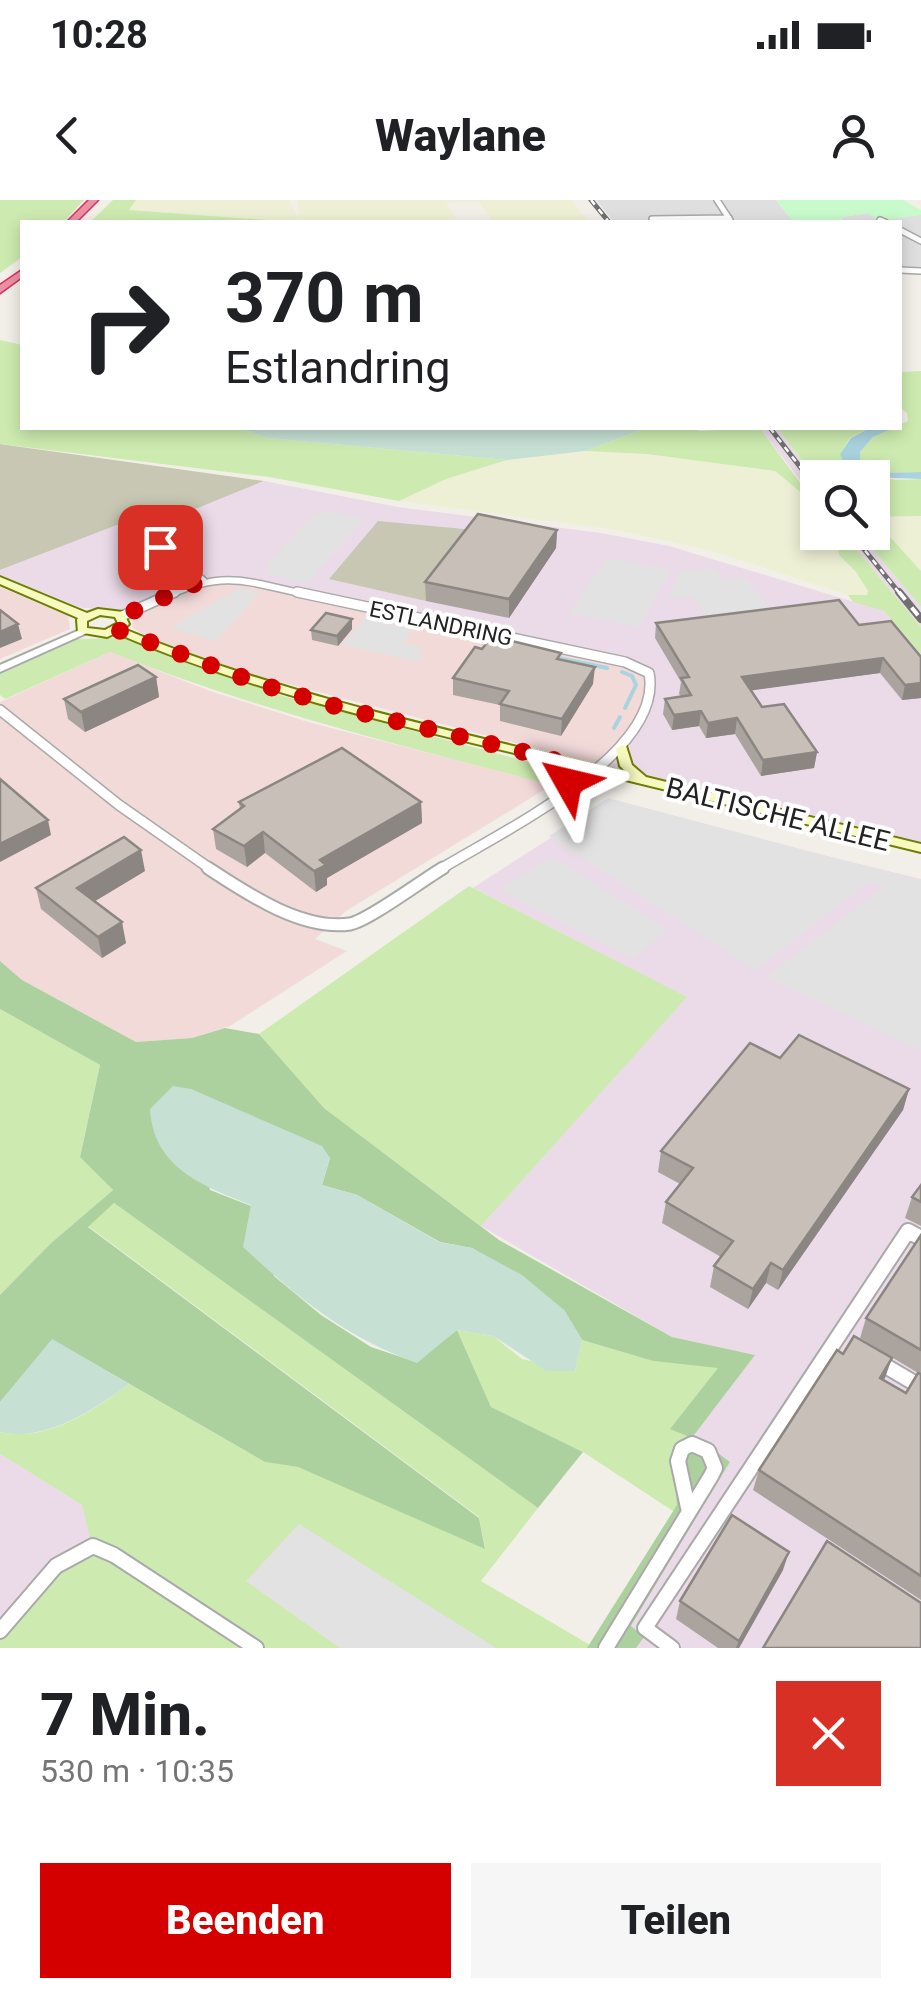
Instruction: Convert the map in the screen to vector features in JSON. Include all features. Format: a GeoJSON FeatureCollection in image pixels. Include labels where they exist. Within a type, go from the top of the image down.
{"type":"FeatureCollection","features":[{"type":"Feature","properties":{"kind":"highway"},"geometry":{"type":"LineString","coordinates":[[73,220],[94,200]]}},
{"type":"Feature","properties":{"kind":"highway"},"geometry":{"type":"LineString","coordinates":[[84,220],[105,200]]}},
{"type":"Feature","properties":{"kind":"highway"},"geometry":{"type":"LineString","coordinates":[[0,290],[20,274]]}},
{"type":"Feature","properties":{"kind":"main road"},"geometry":{"type":"LineString","coordinates":[[0,580],[86,617]]}},
{"type":"Feature","properties":{"kind":"main road"},"geometry":{"type":"LineString","coordinates":[[84,631],[80,624],[86,617],[103,612],[122,616],[124,624],[118,630]]}},
{"type":"Feature","properties":{"kind":"main road","name":"BALTISCHE ALLEE"},"geometry":{"type":"LineString","coordinates":[[84,631],[98,635],[118,630],[179,656],[293,694],[921,848]]}},
{"type":"Feature","properties":{"kind":"main road"},"geometry":{"type":"LineString","coordinates":[[622,749],[632,772],[654,784]]}},
{"type":"Feature","properties":{"kind":"main road"},"geometry":{"type":"LineString","coordinates":[[553,759],[566,774],[568,790]]}},
{"type":"Feature","properties":{"kind":"street"},"geometry":{"type":"LineString","coordinates":[[717,200],[730,220]]}},
{"type":"Feature","properties":{"kind":"street"},"geometry":{"type":"LineString","coordinates":[[652,219],[730,220]]}},
{"type":"Feature","properties":{"kind":"street"},"geometry":{"type":"LineString","coordinates":[[140,529],[203,580]]}},
{"type":"Feature","properties":{"kind":"street","name":"ESTLANDRING"},"geometry":{"type":"LineString","coordinates":[[0,710],[184,853],[254,894],[333,928],[353,924],[599,770],[622,749],[652,689],[650,673],[640,666],[244,582],[203,580],[122,616]]}},
{"type":"Feature","properties":{"kind":"street"},"geometry":{"type":"LineString","coordinates":[[0,669],[84,631]]}},
{"type":"Feature","properties":{"kind":"street"},"geometry":{"type":"LineString","coordinates":[[672,1648],[645,1628],[908,1231],[921,1238]]}},
{"type":"Feature","properties":{"kind":"street"},"geometry":{"type":"LineString","coordinates":[[838,1337],[854,1347]]}},
{"type":"Feature","properties":{"kind":"street"},"geometry":{"type":"LineString","coordinates":[[871,1357],[921,1387]]}},
{"type":"Feature","properties":{"kind":"street"},"geometry":{"type":"LineString","coordinates":[[606,1648],[689,1512]]}},
{"type":"Feature","properties":{"kind":"street"},"geometry":{"type":"LineString","coordinates":[[0,1631],[56,1566],[92,1546],[114,1555],[256,1648]]}},
{"type":"Feature","properties":{"kind":"shaded area"},"geometry":{"type":"Polygon","coordinates":[[[136,200],[289,200],[299,220],[271,220],[127,210],[136,200]]]}},
{"type":"Feature","properties":{"kind":"shaded area"},"geometry":{"type":"Polygon","coordinates":[[[297,200],[571,200],[588,220],[492,220],[479,202],[446,202],[457,220],[300,220],[297,200]]]}},
{"type":"Feature","properties":{"kind":"shaded area"},"geometry":{"type":"Polygon","coordinates":[[[596,200],[776,200],[791,220],[612,220],[596,200]]]}},
{"type":"Feature","properties":{"kind":"shaded area"},"geometry":{"type":"Polygon","coordinates":[[[867,213],[921,215],[921,275],[902,274],[902,220],[841,220],[867,213]]]}},
{"type":"Feature","properties":{"kind":"shaded area"},"geometry":{"type":"Polygon","coordinates":[[[245,430],[641,430],[585,451],[507,460],[267,438],[245,430]]]}},
{"type":"Feature","properties":{"kind":"shaded area"},"geometry":{"type":"Polygon","coordinates":[[[762,430],[779,430],[802,460],[800,480],[762,430]]]}},
{"type":"Feature","properties":{"kind":"shaded area"},"geometry":{"type":"Polygon","coordinates":[[[0,444],[264,481],[166,521],[148,513],[0,570],[0,444]]]}},
{"type":"Feature","properties":{"kind":"shaded area"},"geometry":{"type":"Polygon","coordinates":[[[585,451],[647,454],[775,471],[800,492],[800,550],[838,550],[864,582],[868,595],[848,595],[709,550],[611,529],[399,501],[446,479],[507,460],[585,451]]]}},
{"type":"Feature","properties":{"kind":"shaded area"},"geometry":{"type":"Polygon","coordinates":[[[264,481],[398,507],[601,533],[669,546],[884,611],[921,654],[921,844],[604,766],[622,749],[652,689],[650,673],[640,667],[233,579],[218,579],[127,613],[82,608],[0,575],[0,570],[148,513],[166,521],[264,481]]]}},
{"type":"Feature","properties":{"kind":"shaded area"},"geometry":{"type":"Polygon","coordinates":[[[323,511],[364,519],[307,583],[264,574],[269,568],[264,567],[313,515],[323,511]]]}},
{"type":"Feature","properties":{"kind":"shaded area"},"geometry":{"type":"Polygon","coordinates":[[[921,516],[921,571],[890,537],[890,517],[921,516]]]}},
{"type":"Feature","properties":{"kind":"shaded area"},"geometry":{"type":"Polygon","coordinates":[[[378,521],[478,533],[426,601],[329,579],[378,521]]]}},
{"type":"Feature","properties":{"kind":"shaded area"},"geometry":{"type":"Polygon","coordinates":[[[856,550],[873,550],[921,607],[921,627],[856,550]]]}},
{"type":"Feature","properties":{"kind":"shaded area"},"geometry":{"type":"Polygon","coordinates":[[[607,558],[671,570],[639,627],[569,613],[607,558]]]}},
{"type":"Feature","properties":{"kind":"shaded area"},"geometry":{"type":"Polygon","coordinates":[[[714,568],[725,580],[745,578],[775,614],[711,623],[693,597],[670,599],[677,573],[714,568]]]}},
{"type":"Feature","properties":{"kind":"shaded area"},"geometry":{"type":"Polygon","coordinates":[[[233,579],[625,662],[649,673],[652,689],[622,749],[604,766],[249,674],[147,637],[132,627],[133,619],[127,613],[171,593],[233,579]]]}},
{"type":"Feature","properties":{"kind":"shaded area"},"geometry":{"type":"Polygon","coordinates":[[[0,587],[68,616],[70,629],[0,659],[0,587]]]}},
{"type":"Feature","properties":{"kind":"shaded area"},"geometry":{"type":"Polygon","coordinates":[[[240,588],[260,592],[215,642],[171,627],[240,588]]]}},
{"type":"Feature","properties":{"kind":"shaded area"},"geometry":{"type":"Polygon","coordinates":[[[364,619],[413,630],[403,643],[424,648],[418,655],[423,657],[419,662],[342,645],[364,619]]]}},
{"type":"Feature","properties":{"kind":"shaded area"},"geometry":{"type":"Polygon","coordinates":[[[110,652],[210,691],[308,722],[552,785],[346,911],[315,939],[347,951],[230,1026],[192,1038],[136,1042],[22,980],[0,961],[0,702],[110,652]]]}},
{"type":"Feature","properties":{"kind":"shaded area"},"geometry":{"type":"Polygon","coordinates":[[[608,798],[921,881],[921,1051],[767,977],[885,886],[870,881],[755,970],[549,836],[608,798]]]}},
{"type":"Feature","properties":{"kind":"shaded area"},"geometry":{"type":"Polygon","coordinates":[[[606,802],[921,879],[921,1648],[636,1648],[643,1637],[631,1627],[730,1462],[693,1435],[754,1355],[672,1337],[481,1226],[686,997],[473,888],[606,802]]]}},
{"type":"Feature","properties":{"kind":"shaded area"},"geometry":{"type":"Polygon","coordinates":[[[552,857],[667,930],[633,959],[500,890],[552,857]]]}},
{"type":"Feature","properties":{"kind":"shaded area"},"geometry":{"type":"Polygon","coordinates":[[[173,1086],[191,1089],[322,1146],[330,1158],[322,1185],[357,1195],[439,1242],[472,1248],[522,1275],[564,1310],[582,1340],[575,1371],[547,1371],[493,1336],[457,1330],[417,1363],[367,1341],[324,1314],[243,1247],[251,1205],[198,1182],[170,1160],[160,1146],[150,1109],[173,1086]]]}},
{"type":"Feature","properties":{"kind":"shaded area"},"geometry":{"type":"Polygon","coordinates":[[[52,1339],[129,1384],[69,1422],[34,1433],[0,1432],[0,1402],[52,1339]]]}},
{"type":"Feature","properties":{"kind":"shaded area"},"geometry":{"type":"Polygon","coordinates":[[[0,1454],[82,1505],[93,1546],[0,1631],[0,1454]]]}},
{"type":"Feature","properties":{"kind":"shaded area"},"geometry":{"type":"Polygon","coordinates":[[[299,1524],[496,1648],[340,1648],[246,1581],[299,1524]]]}},
{"type":"Feature","properties":{"kind":"green space"},"geometry":{"type":"Polygon","coordinates":[[[0,200],[84,200],[66,220],[20,220],[20,258],[0,273],[0,200]]]}},
{"type":"Feature","properties":{"kind":"green space"},"geometry":{"type":"Polygon","coordinates":[[[113,200],[136,200],[129,210],[268,220],[92,220],[113,200]]]}},
{"type":"Feature","properties":{"kind":"green space"},"geometry":{"type":"Polygon","coordinates":[[[776,200],[903,200],[921,210],[921,215],[887,220],[867,213],[841,220],[791,220],[776,200]]]}},
{"type":"Feature","properties":{"kind":"green space"},"geometry":{"type":"Polygon","coordinates":[[[0,340],[20,345],[20,430],[245,430],[267,438],[507,460],[446,479],[399,501],[269,477],[0,444],[0,340]]]}},
{"type":"Feature","properties":{"kind":"green space"},"geometry":{"type":"Polygon","coordinates":[[[921,371],[921,472],[890,473],[890,460],[860,460],[860,452],[873,437],[888,430],[902,430],[902,424],[908,421],[902,409],[902,372],[921,371]]]}},
{"type":"Feature","properties":{"kind":"green space"},"geometry":{"type":"Polygon","coordinates":[[[641,430],[761,430],[800,483],[800,492],[775,471],[647,454],[585,451],[641,430]]]}},
{"type":"Feature","properties":{"kind":"green space"},"geometry":{"type":"Polygon","coordinates":[[[779,430],[866,430],[850,438],[840,454],[845,460],[802,460],[779,430]]]}},
{"type":"Feature","properties":{"kind":"green space"},"geometry":{"type":"Polygon","coordinates":[[[890,479],[921,479],[921,516],[890,517],[890,479]]]}},
{"type":"Feature","properties":{"kind":"green space"},"geometry":{"type":"Polygon","coordinates":[[[890,537],[921,571],[921,607],[873,550],[890,550],[890,537]]]}},
{"type":"Feature","properties":{"kind":"green space"},"geometry":{"type":"Polygon","coordinates":[[[838,550],[857,550],[921,627],[921,654],[884,611],[853,602],[848,595],[867,595],[868,591],[838,550]]]}},
{"type":"Feature","properties":{"kind":"green space"},"geometry":{"type":"Polygon","coordinates":[[[123,638],[283,696],[558,770],[562,782],[560,787],[333,727],[110,652],[5,699],[0,695],[0,674],[76,639],[123,638]]]}},
{"type":"Feature","properties":{"kind":"green space"},"geometry":{"type":"Polygon","coordinates":[[[469,886],[687,997],[481,1226],[324,1108],[259,1034],[469,886]]]}},
{"type":"Feature","properties":{"kind":"green space"},"geometry":{"type":"Polygon","coordinates":[[[0,961],[22,980],[136,1042],[192,1038],[225,1028],[259,1034],[324,1108],[499,1240],[672,1337],[755,1355],[694,1435],[730,1462],[631,1626],[644,1637],[636,1648],[587,1648],[677,1505],[673,1459],[687,1436],[670,1429],[718,1368],[653,1361],[582,1340],[564,1310],[472,1248],[440,1242],[357,1195],[322,1185],[330,1158],[191,1089],[210,1190],[251,1206],[274,1276],[321,1315],[371,1347],[416,1362],[457,1330],[491,1407],[583,1452],[538,1508],[114,1203],[88,1227],[479,1518],[485,1549],[298,1467],[265,1462],[53,1340],[0,1402],[0,1295],[50,1244],[113,1190],[80,1157],[100,1065],[0,1009],[0,961]]]}},
{"type":"Feature","properties":{"kind":"green space"},"geometry":{"type":"Polygon","coordinates":[[[0,1009],[100,1065],[80,1156],[113,1190],[50,1244],[0,1295],[0,1009]]]}},
{"type":"Feature","properties":{"kind":"green space"},"geometry":{"type":"Polygon","coordinates":[[[114,1203],[538,1508],[481,1581],[590,1645],[0,1648],[0,1631],[56,1566],[92,1546],[82,1505],[0,1454],[0,1432],[35,1433],[52,1429],[85,1414],[129,1384],[265,1462],[298,1467],[485,1547],[479,1517],[88,1226],[114,1203]]]}},
{"type":"Feature","properties":{"kind":"green space"},"geometry":{"type":"Polygon","coordinates":[[[457,1330],[493,1336],[522,1359],[575,1371],[582,1340],[653,1361],[719,1367],[671,1429],[687,1436],[676,1513],[583,1452],[491,1407],[457,1330]]]}},
{"type":"Feature","properties":{"kind":"water"},"geometry":{"type":"Polygon","coordinates":[[[866,430],[889,430],[873,437],[860,452],[860,460],[843,460],[840,454],[851,438],[866,430]]]}},
{"type":"Feature","properties":{"kind":"water"},"geometry":{"type":"Polygon","coordinates":[[[921,472],[921,479],[890,478],[890,473],[921,472]]]}},
{"type":"Feature","properties":{"kind":"building"},"geometry":{"type":"Polygon","coordinates":[[[478,514],[557,530],[509,599],[425,582],[478,514]]]}},
{"type":"Feature","properties":{"kind":"building"},"geometry":{"type":"Polygon","coordinates":[[[839,600],[859,625],[891,621],[921,657],[921,683],[905,685],[883,658],[742,677],[762,707],[784,704],[817,752],[763,760],[737,718],[708,723],[701,711],[674,715],[665,699],[691,695],[681,678],[689,677],[656,623],[839,600]]]}},
{"type":"Feature","properties":{"kind":"building"},"geometry":{"type":"Polygon","coordinates":[[[0,610],[18,624],[0,632],[0,610]]]}},
{"type":"Feature","properties":{"kind":"building"},"geometry":{"type":"Polygon","coordinates":[[[326,613],[352,619],[337,636],[311,630],[326,613]]]}},
{"type":"Feature","properties":{"kind":"building"},"geometry":{"type":"Polygon","coordinates":[[[492,636],[561,653],[557,659],[595,667],[562,719],[500,704],[509,691],[453,678],[475,647],[482,649],[492,636]]]}},
{"type":"Feature","properties":{"kind":"building"},"geometry":{"type":"Polygon","coordinates":[[[138,665],[156,677],[81,712],[64,699],[138,665]]]}},
{"type":"Feature","properties":{"kind":"building"},"geometry":{"type":"Polygon","coordinates":[[[342,748],[421,802],[320,860],[326,865],[314,871],[263,832],[244,846],[213,829],[244,806],[239,802],[342,748]]]}},
{"type":"Feature","properties":{"kind":"building"},"geometry":{"type":"Polygon","coordinates":[[[0,779],[48,820],[0,844],[0,779]]]}},
{"type":"Feature","properties":{"kind":"building"},"geometry":{"type":"Polygon","coordinates":[[[124,837],[141,850],[77,888],[122,922],[98,937],[36,888],[124,837]]]}},
{"type":"Feature","properties":{"kind":"building"},"geometry":{"type":"Polygon","coordinates":[[[799,1035],[909,1089],[783,1270],[771,1263],[753,1289],[714,1266],[733,1241],[666,1202],[693,1168],[661,1151],[750,1043],[780,1058],[799,1035]]]}},
{"type":"Feature","properties":{"kind":"building"},"geometry":{"type":"Polygon","coordinates":[[[921,1185],[921,1202],[912,1197],[921,1185]]]}},
{"type":"Feature","properties":{"kind":"building"},"geometry":{"type":"Polygon","coordinates":[[[921,1235],[921,1350],[866,1318],[921,1235]]]}},
{"type":"Feature","properties":{"kind":"building"},"geometry":{"type":"Polygon","coordinates":[[[854,1336],[892,1358],[880,1378],[906,1393],[921,1374],[921,1576],[759,1470],[837,1350],[843,1354],[854,1336]]]}},
{"type":"Feature","properties":{"kind":"building"},"geometry":{"type":"Polygon","coordinates":[[[732,1515],[789,1552],[739,1641],[680,1601],[732,1515]]]}},
{"type":"Feature","properties":{"kind":"building"},"geometry":{"type":"Polygon","coordinates":[[[827,1541],[921,1603],[921,1648],[763,1648],[827,1541]]]}},
{"type":"Feature","properties":{"kind":"waterway"},"geometry":{"type":"LineString","coordinates":[[558,658],[607,668]]}},
{"type":"Feature","properties":{"kind":"waterway"},"geometry":{"type":"LineString","coordinates":[[622,672],[632,676],[636,685],[625,708]]}},
{"type":"Feature","properties":{"kind":"waterway"},"geometry":{"type":"LineString","coordinates":[[614,728],[620,717]]}},
{"type":"Feature","properties":{"kind":"railway"},"geometry":{"type":"LineString","coordinates":[[591,200],[607,220]]}},
{"type":"Feature","properties":{"kind":"railway"},"geometry":{"type":"LineString","coordinates":[[772,430],[800,467]]}},
{"type":"Feature","properties":{"kind":"railway"},"geometry":{"type":"LineString","coordinates":[[865,550],[901,595]]}},
{"type":"Feature","properties":{"kind":"railway"},"geometry":{"type":"LineString","coordinates":[[899,592],[921,619]]}},
{"type":"Feature","properties":{"kind":"route"},"geometry":{"type":"LineString","coordinates":[[160,547],[203,580],[122,616],[124,624],[118,630],[260,684],[553,759],[568,782]]}}]}
